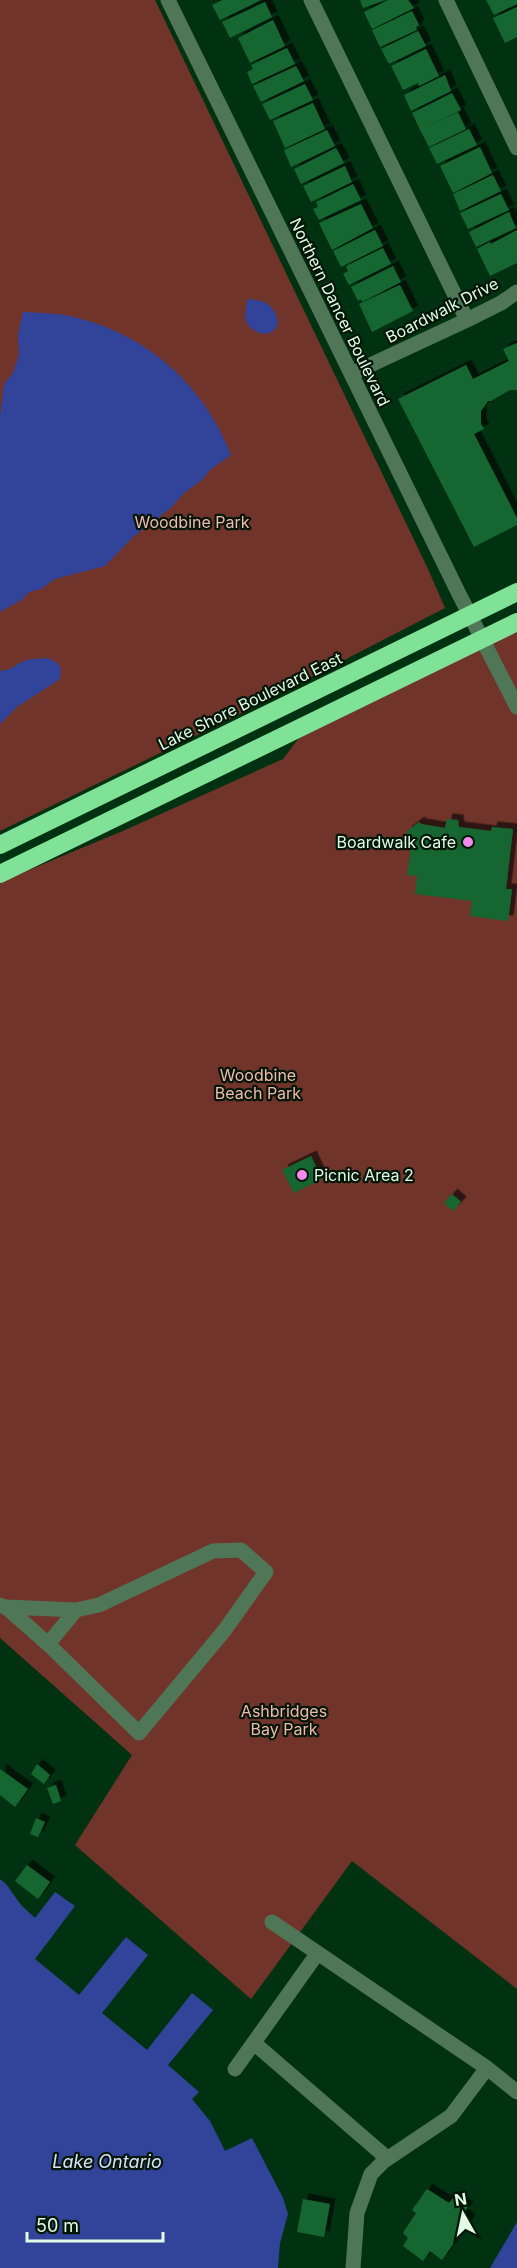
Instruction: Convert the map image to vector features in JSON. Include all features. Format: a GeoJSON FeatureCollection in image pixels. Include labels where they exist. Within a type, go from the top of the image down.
{"type":"FeatureCollection","features":[{"type":"Feature","properties":{"kind":"highway","name":"Lake Shore Boulevard East"},"geometry":{"type":"LineString","coordinates":[[0,845],[517,592]]}},
{"type":"Feature","properties":{"kind":"highway"},"geometry":{"type":"LineString","coordinates":[[0,874],[517,622]]}},
{"type":"Feature","properties":{"kind":"street","name":"Northern Dancer Boulevard"},"geometry":{"type":"LineString","coordinates":[[168,0],[470,615],[515,700]]}},
{"type":"Feature","properties":{"kind":"street"},"geometry":{"type":"LineString","coordinates":[[311,0],[467,320]]}},
{"type":"Feature","properties":{"kind":"street"},"geometry":{"type":"LineString","coordinates":[[446,0],[517,148]]}},
{"type":"Feature","properties":{"kind":"street","name":"Boardwalk Drive"},"geometry":{"type":"LineString","coordinates":[[351,374],[467,320],[517,292]]}},
{"type":"Feature","properties":{"kind":"street"},"geometry":{"type":"LineString","coordinates":[[241,1550],[266,1572],[224,1631],[139,1733],[48,1644],[3,1606],[76,1610],[99,1605],[213,1551],[241,1550]]}},
{"type":"Feature","properties":{"kind":"street"},"geometry":{"type":"LineString","coordinates":[[48,1644],[76,1610]]}},
{"type":"Feature","properties":{"kind":"street"},"geometry":{"type":"LineString","coordinates":[[272,1922],[487,2068],[517,2092]]}},
{"type":"Feature","properties":{"kind":"street"},"geometry":{"type":"LineString","coordinates":[[234,2069],[317,1954]]}},
{"type":"Feature","properties":{"kind":"street"},"geometry":{"type":"LineString","coordinates":[[254,2043],[387,2158]]}},
{"type":"Feature","properties":{"kind":"street"},"geometry":{"type":"LineString","coordinates":[[352,2268],[354,2229],[360,2200],[371,2174],[387,2158],[451,2116],[487,2068]]}},
{"type":"Feature","properties":{"kind":"green space","name":"Woodbine Park"},"geometry":{"type":"Polygon","coordinates":[[[0,0],[155,0],[445,608],[228,720],[0,831],[0,0]]]}},
{"type":"Feature","properties":{"kind":"green space","name":"Woodbine Beach Park"},"geometry":{"type":"Polygon","coordinates":[[[517,631],[517,1989],[352,1861],[251,1999],[75,1845],[132,1755],[0,1638],[0,882],[125,830],[283,759],[299,738],[517,631]]]}},
{"type":"Feature","properties":{"kind":"water"},"geometry":{"type":"Polygon","coordinates":[[[247,299],[264,302],[272,308],[278,319],[274,330],[266,334],[257,332],[249,326],[245,318],[247,299]]]}},
{"type":"Feature","properties":{"kind":"water"},"geometry":{"type":"Polygon","coordinates":[[[23,312],[78,318],[104,326],[151,351],[190,387],[206,407],[231,455],[211,469],[172,507],[133,537],[105,566],[55,579],[41,589],[29,592],[23,599],[0,612],[0,417],[4,384],[13,373],[19,354],[18,335],[23,312]]]}},
{"type":"Feature","properties":{"kind":"water"},"geometry":{"type":"Polygon","coordinates":[[[47,658],[56,662],[61,668],[60,679],[17,707],[0,724],[0,671],[11,669],[28,660],[47,658]]]}},
{"type":"Feature","properties":{"kind":"water","name":"Lake Ontario"},"geometry":{"type":"Polygon","coordinates":[[[0,1879],[35,1918],[55,1892],[75,1906],[35,1959],[79,1995],[126,1937],[148,1955],[102,2013],[147,2050],[192,1993],[213,2010],[168,2065],[199,2092],[192,2099],[210,2121],[225,2151],[252,2138],[283,2198],[288,2214],[280,2243],[278,2268],[0,2268],[0,1879]]]}},
{"type":"Feature","properties":{"kind":"water"},"geometry":{"type":"Polygon","coordinates":[[[517,2222],[517,2268],[490,2268],[517,2222]]]}},
{"type":"Feature","properties":{"kind":"building"},"geometry":{"type":"Polygon","coordinates":[[[222,0],[261,0],[220,20],[212,5],[222,0]]]}},
{"type":"Feature","properties":{"kind":"building"},"geometry":{"type":"Polygon","coordinates":[[[360,0],[386,0],[363,8],[360,0]]]}},
{"type":"Feature","properties":{"kind":"building"},"geometry":{"type":"Polygon","coordinates":[[[388,0],[408,0],[414,8],[372,29],[364,12],[388,0]]]}},
{"type":"Feature","properties":{"kind":"building"},"geometry":{"type":"Polygon","coordinates":[[[486,0],[517,0],[517,4],[494,15],[486,0]]]}},
{"type":"Feature","properties":{"kind":"building"},"geometry":{"type":"Polygon","coordinates":[[[265,2],[272,17],[230,38],[222,22],[265,2]]]}},
{"type":"Feature","properties":{"kind":"building"},"geometry":{"type":"Polygon","coordinates":[[[517,7],[517,37],[505,43],[493,18],[517,7]]]}},
{"type":"Feature","properties":{"kind":"building"},"geometry":{"type":"Polygon","coordinates":[[[412,11],[419,25],[416,27],[417,30],[380,47],[372,30],[412,11]]]}},
{"type":"Feature","properties":{"kind":"building"},"geometry":{"type":"Polygon","coordinates":[[[273,20],[285,46],[250,63],[238,38],[273,20]]]}},
{"type":"Feature","properties":{"kind":"building"},"geometry":{"type":"Polygon","coordinates":[[[418,31],[426,46],[389,64],[381,49],[418,31]]]}},
{"type":"Feature","properties":{"kind":"building"},"geometry":{"type":"Polygon","coordinates":[[[287,48],[295,64],[252,84],[247,72],[253,69],[251,65],[287,48]]]}},
{"type":"Feature","properties":{"kind":"building"},"geometry":{"type":"Polygon","coordinates":[[[426,49],[439,76],[419,86],[418,83],[403,90],[391,66],[426,49]]]}},
{"type":"Feature","properties":{"kind":"building"},"geometry":{"type":"Polygon","coordinates":[[[296,66],[304,81],[261,102],[253,86],[296,66]]]}},
{"type":"Feature","properties":{"kind":"building"},"geometry":{"type":"Polygon","coordinates":[[[445,75],[451,91],[411,111],[404,95],[445,75]]]}},
{"type":"Feature","properties":{"kind":"building"},"geometry":{"type":"Polygon","coordinates":[[[305,84],[313,100],[270,120],[262,104],[305,84]]]}},
{"type":"Feature","properties":{"kind":"building"},"geometry":{"type":"Polygon","coordinates":[[[452,93],[461,110],[420,130],[412,113],[452,93]]]}},
{"type":"Feature","properties":{"kind":"building"},"geometry":{"type":"Polygon","coordinates":[[[313,103],[325,129],[285,148],[273,121],[313,103]]]}},
{"type":"Feature","properties":{"kind":"building"},"geometry":{"type":"Polygon","coordinates":[[[458,112],[466,129],[429,147],[420,130],[458,112]]]}},
{"type":"Feature","properties":{"kind":"building"},"geometry":{"type":"Polygon","coordinates":[[[469,129],[477,145],[437,164],[429,148],[469,129]]]}},
{"type":"Feature","properties":{"kind":"building"},"geometry":{"type":"Polygon","coordinates":[[[327,130],[335,146],[291,167],[284,150],[327,130]]]}},
{"type":"Feature","properties":{"kind":"building"},"geometry":{"type":"Polygon","coordinates":[[[480,147],[492,173],[453,193],[440,166],[480,147]]]}},
{"type":"Feature","properties":{"kind":"building"},"geometry":{"type":"Polygon","coordinates":[[[336,148],[344,163],[301,184],[294,169],[336,148]]]}},
{"type":"Feature","properties":{"kind":"building"},"geometry":{"type":"Polygon","coordinates":[[[345,166],[352,182],[311,202],[303,186],[345,166]]]}},
{"type":"Feature","properties":{"kind":"building"},"geometry":{"type":"Polygon","coordinates":[[[493,175],[501,191],[460,211],[453,194],[493,175]]]}},
{"type":"Feature","properties":{"kind":"building"},"geometry":{"type":"Polygon","coordinates":[[[353,184],[361,200],[319,220],[313,209],[318,207],[316,202],[353,184]]]}},
{"type":"Feature","properties":{"kind":"building"},"geometry":{"type":"Polygon","coordinates":[[[501,194],[509,210],[468,229],[460,213],[501,194]]]}},
{"type":"Feature","properties":{"kind":"building"},"geometry":{"type":"Polygon","coordinates":[[[361,204],[373,228],[332,250],[319,223],[361,204]]]}},
{"type":"Feature","properties":{"kind":"building"},"geometry":{"type":"Polygon","coordinates":[[[509,212],[516,228],[476,247],[469,232],[509,212]]]}},
{"type":"Feature","properties":{"kind":"building"},"geometry":{"type":"Polygon","coordinates":[[[375,230],[383,246],[341,267],[333,251],[375,230]]]}},
{"type":"Feature","properties":{"kind":"building"},"geometry":{"type":"Polygon","coordinates":[[[517,230],[517,263],[490,276],[477,249],[517,230]]]}},
{"type":"Feature","properties":{"kind":"building"},"geometry":{"type":"Polygon","coordinates":[[[383,248],[391,264],[349,285],[343,274],[348,271],[346,266],[383,248]]]}},
{"type":"Feature","properties":{"kind":"building"},"geometry":{"type":"Polygon","coordinates":[[[393,266],[401,282],[362,302],[361,299],[358,301],[351,287],[393,266]]]}},
{"type":"Feature","properties":{"kind":"building"},"geometry":{"type":"Polygon","coordinates":[[[400,285],[413,311],[372,332],[359,304],[400,285]]]}},
{"type":"Feature","properties":{"kind":"building"},"geometry":{"type":"Polygon","coordinates":[[[517,343],[517,390],[510,390],[488,401],[481,411],[481,424],[484,429],[474,434],[517,518],[517,525],[474,547],[398,399],[466,365],[473,379],[509,361],[503,349],[517,343]]]}},
{"type":"Feature","properties":{"kind":"building"},"geometry":{"type":"Polygon","coordinates":[[[447,819],[458,820],[459,827],[491,831],[492,827],[513,829],[506,889],[512,889],[508,921],[470,916],[472,901],[415,894],[417,876],[407,875],[412,840],[406,832],[419,822],[445,828],[447,819]]]}},
{"type":"Feature","properties":{"kind":"building","name":"Picnic Area 2"},"geometry":{"type":"Polygon","coordinates":[[[311,1156],[322,1179],[294,1193],[282,1170],[311,1156]]]}},
{"type":"Feature","properties":{"kind":"building"},"geometry":{"type":"Polygon","coordinates":[[[452,1194],[461,1202],[453,1211],[444,1203],[452,1194]]]}},
{"type":"Feature","properties":{"kind":"building"},"geometry":{"type":"Polygon","coordinates":[[[37,1764],[50,1775],[44,1784],[31,1774],[37,1764]]]}},
{"type":"Feature","properties":{"kind":"building"},"geometry":{"type":"Polygon","coordinates":[[[0,1769],[28,1789],[15,1807],[0,1795],[0,1769]]]}},
{"type":"Feature","properties":{"kind":"building"},"geometry":{"type":"Polygon","coordinates":[[[56,1785],[61,1801],[53,1804],[47,1788],[56,1785]]]}},
{"type":"Feature","properties":{"kind":"building"},"geometry":{"type":"Polygon","coordinates":[[[36,1818],[45,1822],[38,1837],[30,1834],[36,1818]]]}},
{"type":"Feature","properties":{"kind":"building"},"geometry":{"type":"Polygon","coordinates":[[[27,1865],[50,1882],[38,1899],[15,1881],[27,1865]]]}},
{"type":"Feature","properties":{"kind":"building"},"geometry":{"type":"Polygon","coordinates":[[[427,2189],[449,2203],[454,2197],[468,2207],[463,2214],[470,2220],[442,2260],[430,2251],[423,2261],[403,2246],[408,2238],[403,2233],[416,2213],[412,2210],[427,2189]]]}},
{"type":"Feature","properties":{"kind":"building"},"geometry":{"type":"Polygon","coordinates":[[[303,2199],[330,2204],[324,2237],[297,2232],[303,2199]]]}},
{"type":"Feature","properties":{"kind":"place","name":"Boardwalk Cafe"},"geometry":{"type":"Point","coordinates":[468,842]}},
{"type":"Feature","properties":{"kind":"place","name":"Picnic Area 2"},"geometry":{"type":"Point","coordinates":[302,1175]}},
{"type":"Feature","properties":{"kind":"park label","name":"Ashbridges Bay Park"},"geometry":{"type":"Point","coordinates":[284,1720]}}]}
